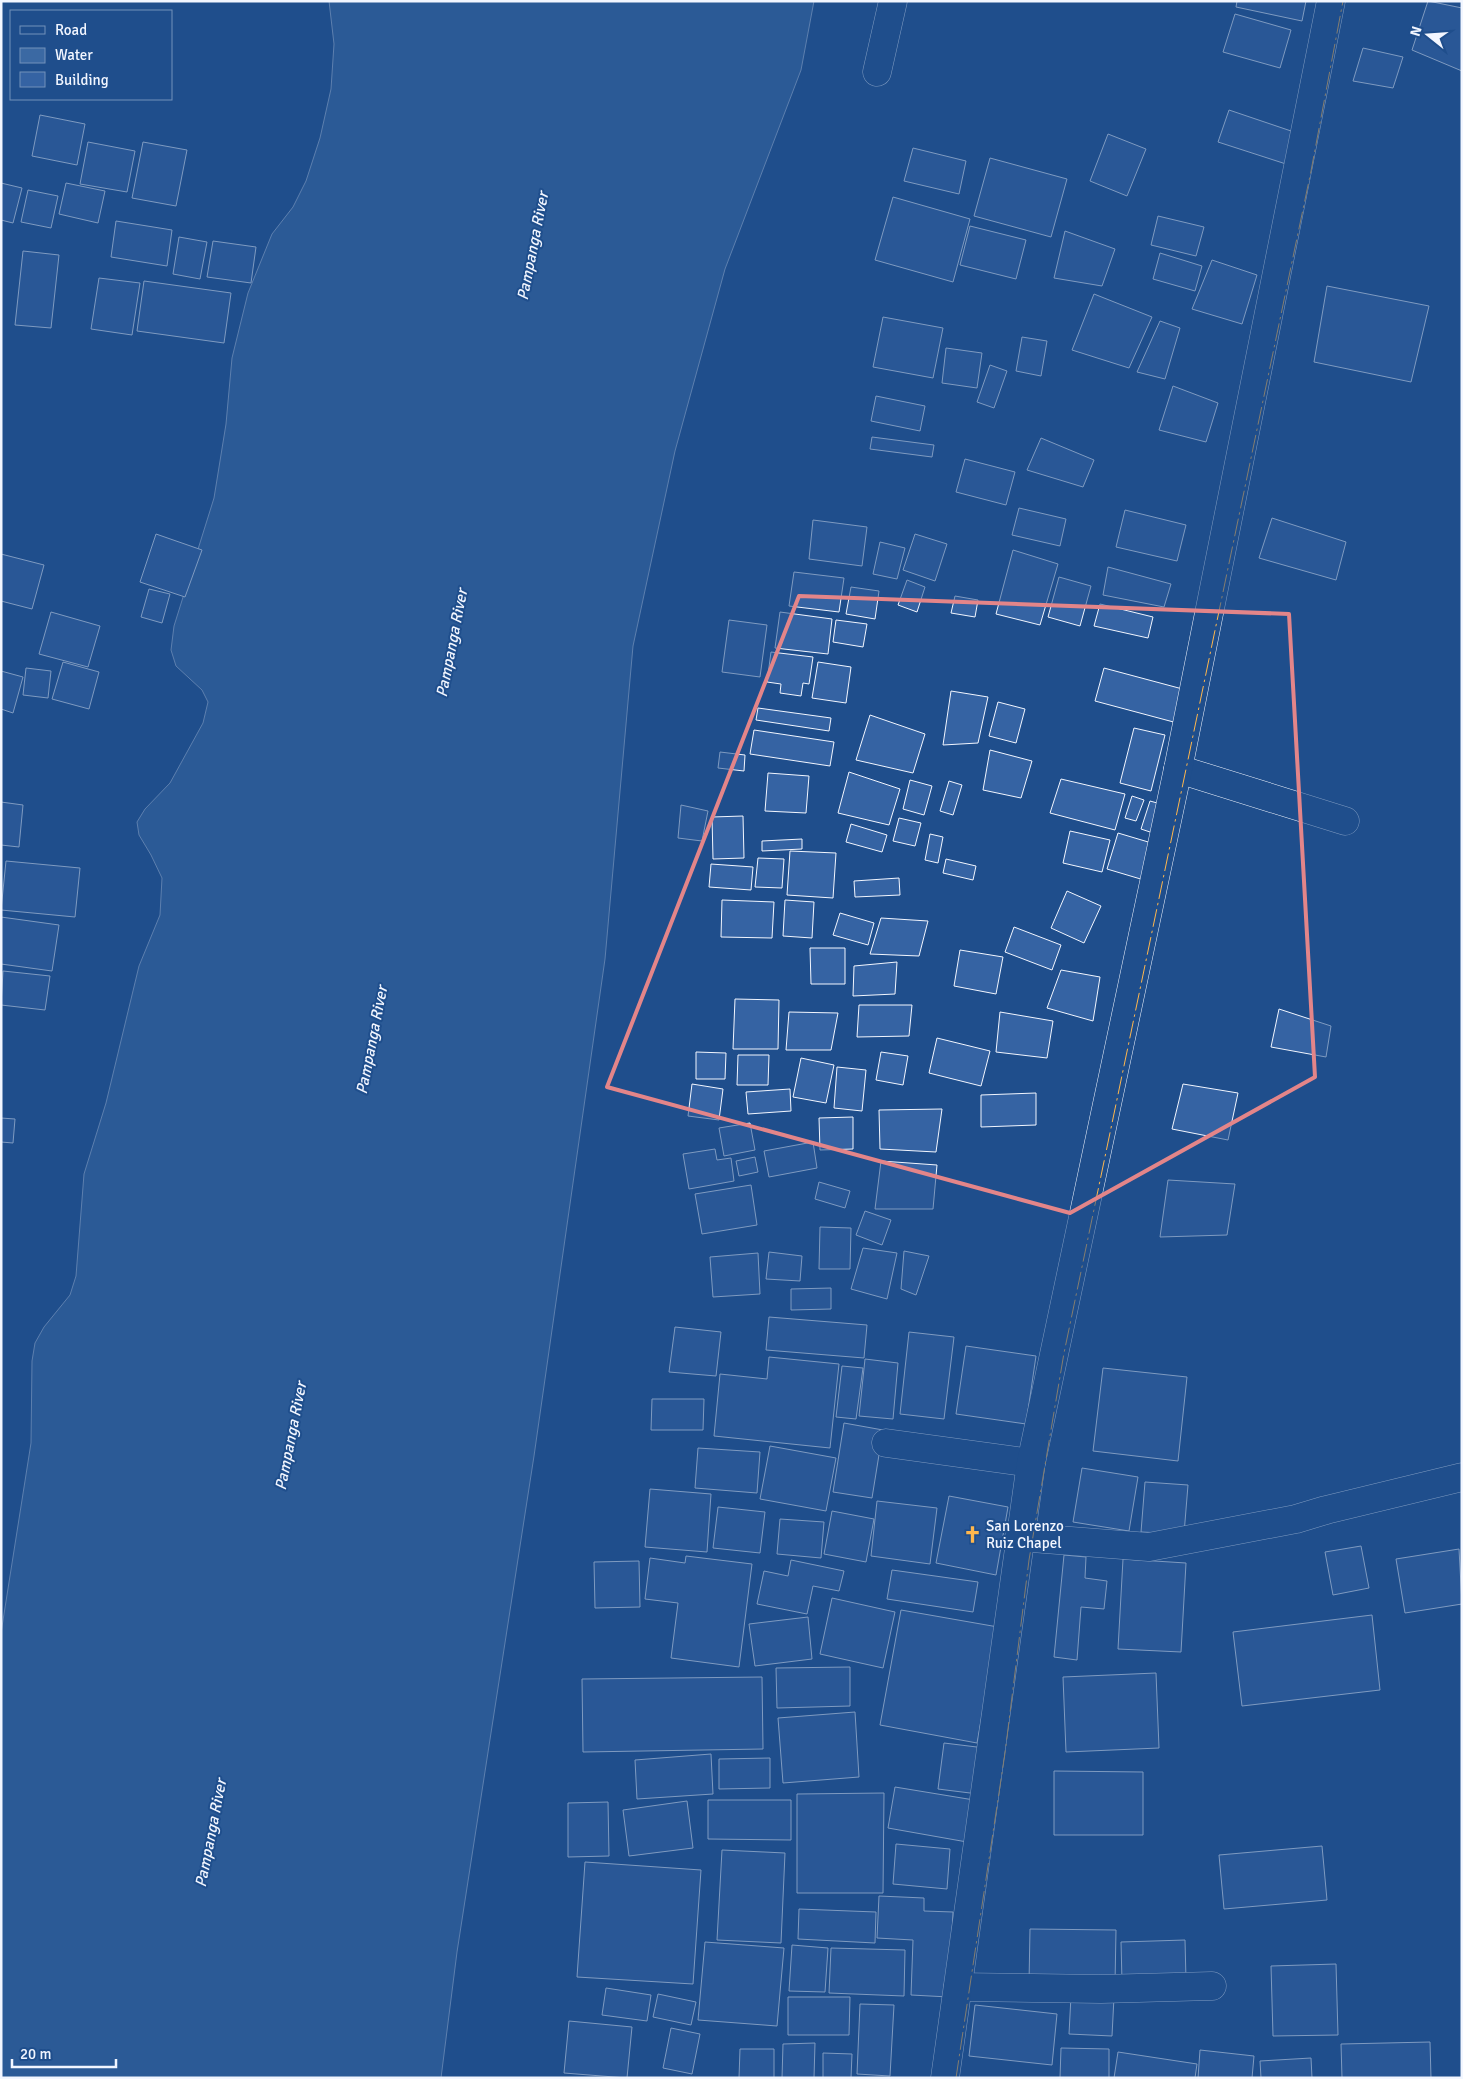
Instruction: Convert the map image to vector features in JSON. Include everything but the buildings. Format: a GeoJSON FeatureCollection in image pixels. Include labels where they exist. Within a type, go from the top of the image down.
{"type":"FeatureCollection","features":[{"type":"Feature","properties":{"kind":"street"},"geometry":{"type":"LineString","coordinates":[[877,72],[893,1]]}},
{"type":"Feature","properties":{"kind":"street"},"geometry":{"type":"LineString","coordinates":[[944,2078],[1019,1537],[1031,1464],[1178,769],[1331,1]]}},
{"type":"Feature","properties":{"kind":"street"},"geometry":{"type":"LineString","coordinates":[[1178,769],[1346,821]]}},
{"type":"Feature","properties":{"kind":"street"},"geometry":{"type":"LineString","coordinates":[[886,1443],[1031,1464]]}},
{"type":"Feature","properties":{"kind":"street"},"geometry":{"type":"LineString","coordinates":[[1019,1537],[1149,1547],[1296,1519],[1462,1477]]}},
{"type":"Feature","properties":{"kind":"street"},"geometry":{"type":"LineString","coordinates":[[958,1987],[1101,1989],[1212,1986]]}},
{"type":"Feature","properties":{"kind":"highlighted area"},"geometry":{"type":"Polygon","coordinates":[[[799,596],[1289,614],[1315,1077],[1070,1213],[607,1087],[799,596]]]}},
{"type":"Feature","properties":{"kind":"water","name":"Pampanga River"},"geometry":{"type":"Polygon","coordinates":[[[329,1],[814,1],[801,70],[725,269],[675,451],[633,646],[605,959],[534,1456],[457,1952],[441,2078],[1,2078],[1,1633],[31,1443],[32,1361],[35,1343],[44,1327],[70,1295],[76,1276],[84,1174],[106,1103],[139,966],[160,915],[162,878],[139,835],[137,822],[145,809],[170,783],[203,723],[208,702],[202,690],[176,666],[171,650],[174,626],[214,498],[226,424],[232,358],[248,293],[272,234],[293,207],[306,181],[320,138],[331,89],[334,44],[329,1]]]}},
{"type":"Feature","properties":{"kind":"power"},"geometry":{"type":"LineString","coordinates":[[956,2078],[1005,1753],[1029,1560],[1064,1353],[1311,171],[1343,1]]}},
{"type":"Feature","properties":{"kind":"place","name":"San Lorenzo Ruiz Chapel"},"geometry":{"type":"Point","coordinates":[972,1535]}}]}
